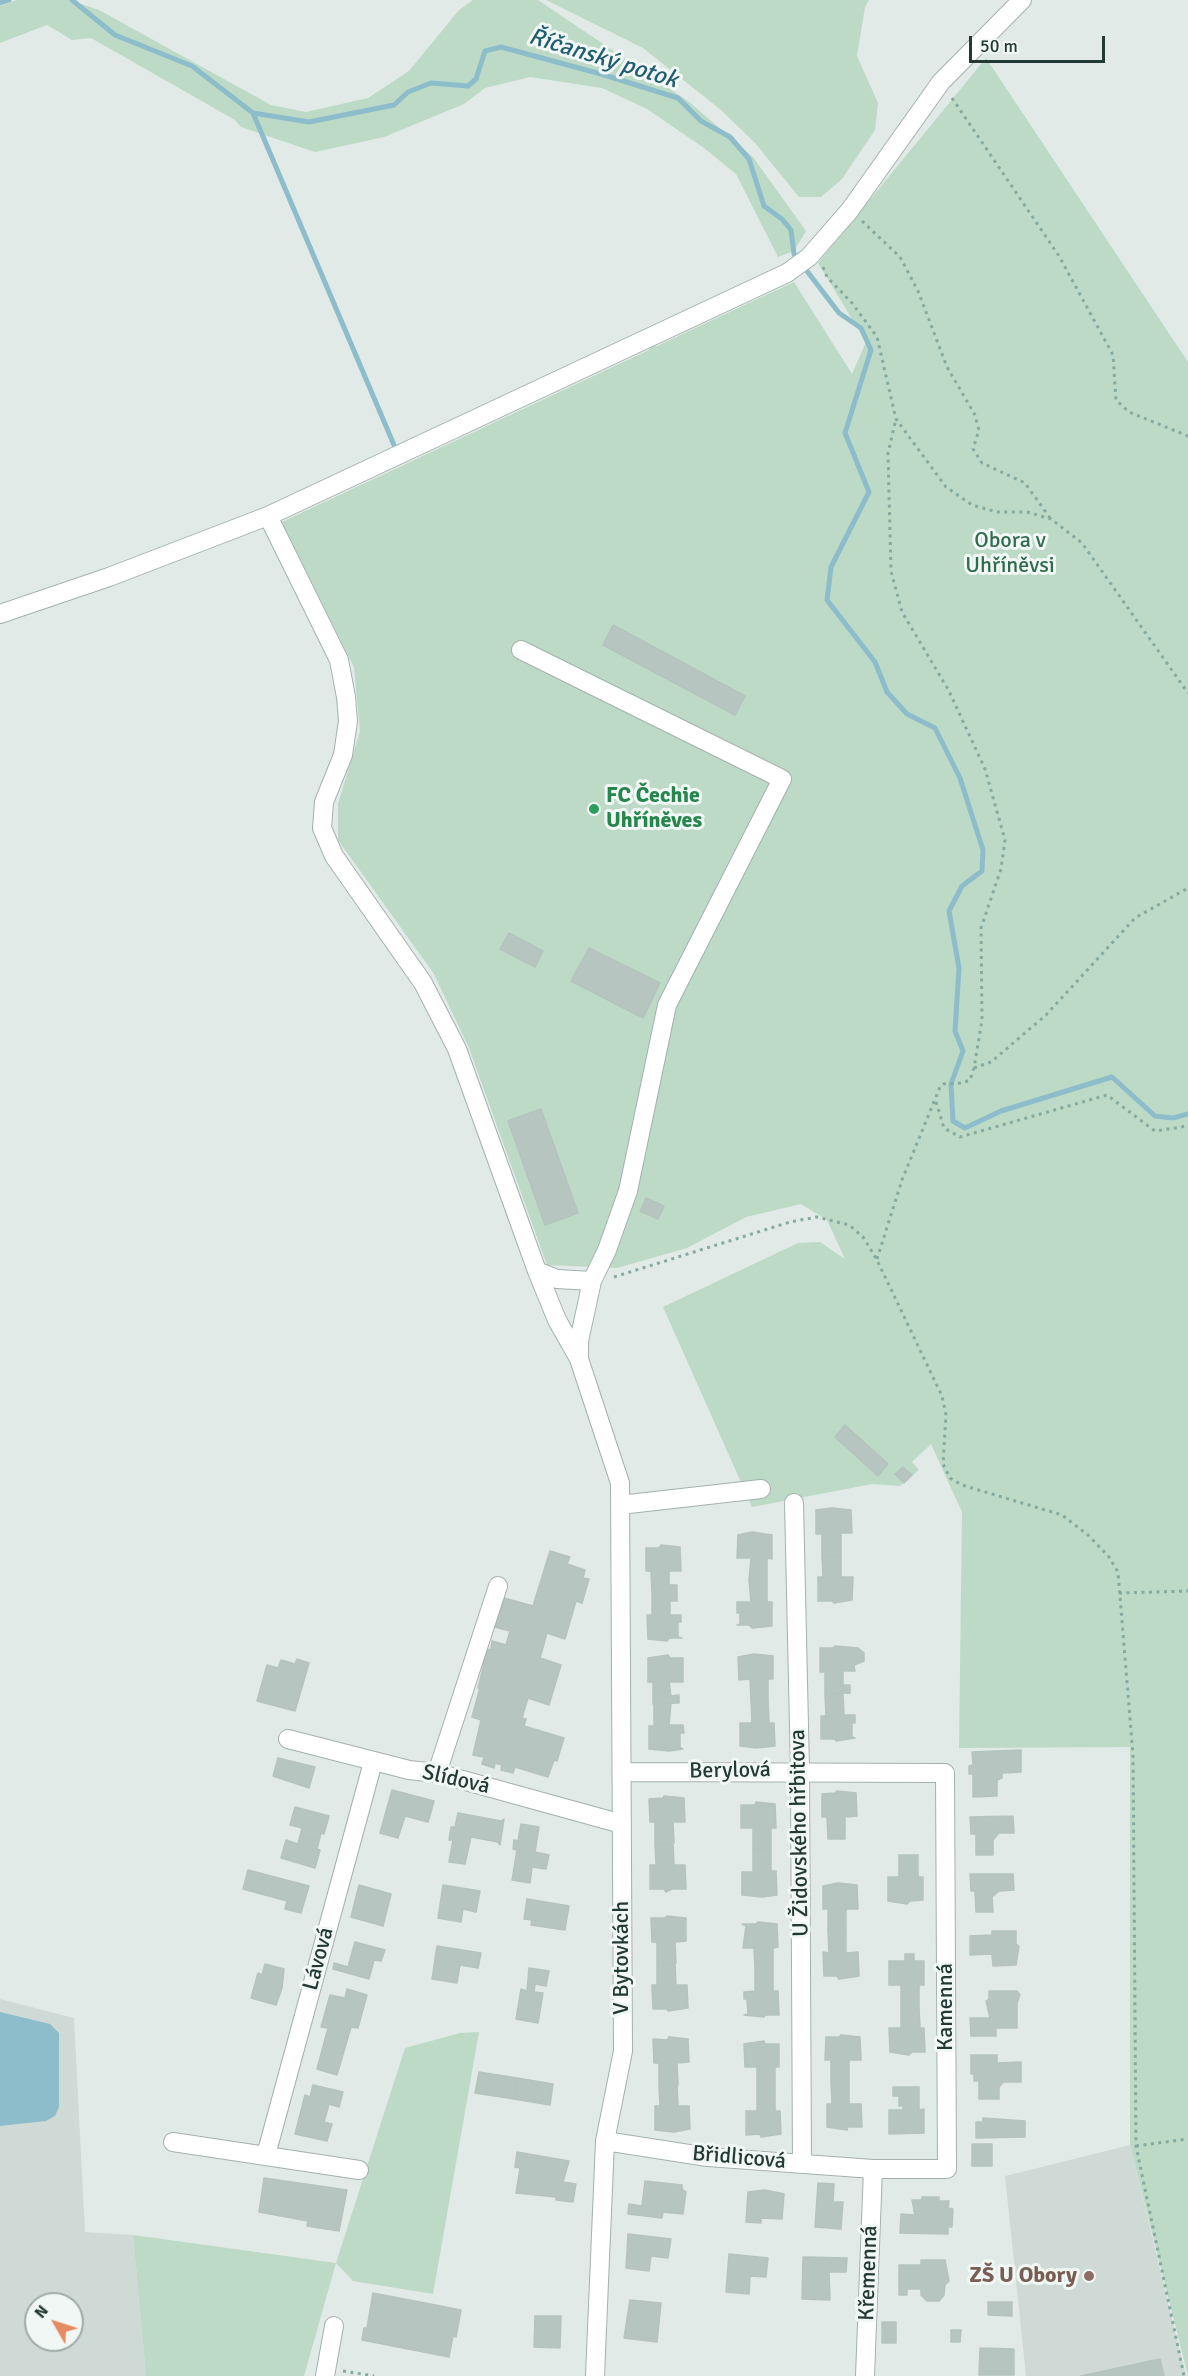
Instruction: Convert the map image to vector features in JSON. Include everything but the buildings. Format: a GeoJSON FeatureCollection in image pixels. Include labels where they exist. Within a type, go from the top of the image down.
{"type":"FeatureCollection","features":[{"type":"Feature","properties":{"kind":"street"},"geometry":{"type":"LineString","coordinates":[[0,614],[109,577],[268,516],[787,273],[827,238],[850,210],[941,82],[1022,0]]}},
{"type":"Feature","properties":{"kind":"street"},"geometry":{"type":"LineString","coordinates":[[268,516],[339,660],[346,697],[348,721],[343,754],[324,802],[322,828],[334,856],[423,983],[457,1049],[537,1271],[557,1320],[579,1359]]}},
{"type":"Feature","properties":{"kind":"street"},"geometry":{"type":"LineString","coordinates":[[521,650],[782,780],[667,1005],[654,1076],[628,1191],[607,1250],[592,1281],[579,1341],[579,1359]]}},
{"type":"Feature","properties":{"kind":"street"},"geometry":{"type":"LineString","coordinates":[[537,1271],[557,1279],[592,1281]]}},
{"type":"Feature","properties":{"kind":"street","name":"V Bytovkách"},"geometry":{"type":"LineString","coordinates":[[579,1359],[620,1483],[623,2051],[605,2141],[595,2376]]}},
{"type":"Feature","properties":{"kind":"street"},"geometry":{"type":"LineString","coordinates":[[620,1505],[761,1489]]}},
{"type":"Feature","properties":{"kind":"street","name":"U Židovského hřbitova"},"geometry":{"type":"LineString","coordinates":[[794,1503],[800,1771],[802,2163]]}},
{"type":"Feature","properties":{"kind":"street"},"geometry":{"type":"LineString","coordinates":[[437,1773],[498,1586]]}},
{"type":"Feature","properties":{"kind":"street","name":"Slídová"},"geometry":{"type":"LineString","coordinates":[[288,1739],[373,1762],[437,1773],[622,1824]]}},
{"type":"Feature","properties":{"kind":"street","name":"Lávová"},"geometry":{"type":"LineString","coordinates":[[266,2155],[373,1762]]}},
{"type":"Feature","properties":{"kind":"street","name":"Berylová"},"geometry":{"type":"LineString","coordinates":[[622,1772],[945,1773]]}},
{"type":"Feature","properties":{"kind":"street","name":"Kamenná"},"geometry":{"type":"LineString","coordinates":[[873,2169],[947,2169],[945,1773]]}},
{"type":"Feature","properties":{"kind":"street","name":"Břidlicová"},"geometry":{"type":"LineString","coordinates":[[605,2141],[708,2157],[873,2169]]}},
{"type":"Feature","properties":{"kind":"street"},"geometry":{"type":"LineString","coordinates":[[173,2142],[359,2170]]}},
{"type":"Feature","properties":{"kind":"street","name":"Křemenná"},"geometry":{"type":"LineString","coordinates":[[865,2376],[873,2169]]}},
{"type":"Feature","properties":{"kind":"street"},"geometry":{"type":"LineString","coordinates":[[326,2372],[334,2326]]}},
{"type":"Feature","properties":{"kind":"path"},"geometry":{"type":"LineString","coordinates":[[941,82],[1059,256],[1113,355],[1116,400],[1129,412],[1188,436]]}},
{"type":"Feature","properties":{"kind":"path"},"geometry":{"type":"LineString","coordinates":[[850,210],[900,257],[918,291],[947,367],[975,416],[978,430],[974,449],[982,462],[1025,483],[1051,519],[1082,543],[1188,693]]}},
{"type":"Feature","properties":{"kind":"path"},"geometry":{"type":"LineString","coordinates":[[827,238],[834,245],[823,265],[823,271],[877,337],[896,419],[946,487],[972,505],[998,512],[1027,512],[1051,519]]}},
{"type":"Feature","properties":{"kind":"path"},"geometry":{"type":"LineString","coordinates":[[877,1260],[902,1180],[943,1084],[970,1080],[974,1068],[982,1020],[981,928],[1001,869],[1005,840],[985,770],[949,691],[902,612],[891,571],[888,453],[896,419]]}},
{"type":"Feature","properties":{"kind":"path"},"geometry":{"type":"LineString","coordinates":[[974,1068],[991,1062],[1046,1015],[1136,918],[1188,888]]}},
{"type":"Feature","properties":{"kind":"path"},"geometry":{"type":"LineString","coordinates":[[935,1100],[944,1128],[960,1137],[1107,1095],[1155,1131],[1188,1126]]}},
{"type":"Feature","properties":{"kind":"path"},"geometry":{"type":"LineString","coordinates":[[592,1281],[622,1275],[790,1222],[817,1217],[849,1225],[863,1237],[877,1260],[942,1396],[946,1415],[943,1464],[950,1478],[962,1485],[1062,1515],[1088,1535],[1109,1557],[1118,1572],[1133,1755],[1136,2146],[1184,2376]]}},
{"type":"Feature","properties":{"kind":"path"},"geometry":{"type":"LineString","coordinates":[[1119,1593],[1188,1591]]}},
{"type":"Feature","properties":{"kind":"path"},"geometry":{"type":"LineString","coordinates":[[1136,2146],[1188,2139]]}},
{"type":"Feature","properties":{"kind":"path"},"geometry":{"type":"LineString","coordinates":[[326,2372],[374,2376]]}},
{"type":"Feature","properties":{"kind":"shaded area"},"geometry":{"type":"Polygon","coordinates":[[[0,1999],[74,2018],[85,2232],[133,2235],[146,2376],[0,2376],[0,1999]]]}},
{"type":"Feature","properties":{"kind":"shaded area","name":"ZŠ U Obory"},"geometry":{"type":"Polygon","coordinates":[[[1130,2145],[1186,2376],[1026,2376],[1005,2176],[1130,2145]]]}},
{"type":"Feature","properties":{"kind":"green space"},"geometry":{"type":"Polygon","coordinates":[[[17,0],[69,0],[99,10],[271,105],[306,112],[368,98],[409,71],[459,10],[473,0],[538,0],[688,101],[753,157],[806,231],[794,251],[778,257],[736,174],[704,148],[647,109],[602,88],[530,77],[485,88],[464,104],[384,137],[315,152],[241,127],[235,120],[91,38],[72,40],[47,25],[0,43],[0,6],[17,0]]]}},
{"type":"Feature","properties":{"kind":"green space"},"geometry":{"type":"Polygon","coordinates":[[[546,0],[869,0],[865,7],[857,56],[878,103],[875,130],[842,179],[821,197],[799,197],[755,143],[721,110],[643,48],[546,0]]]}},
{"type":"Feature","properties":{"kind":"green space","name":"Obora v Uhříněvsi"},"geometry":{"type":"Polygon","coordinates":[[[986,58],[1188,362],[1188,2376],[1130,2145],[1130,1747],[959,1748],[962,1512],[931,1444],[912,1462],[919,1470],[900,1486],[872,1484],[752,1507],[663,1307],[798,1243],[820,1242],[845,1259],[827,1220],[801,1204],[746,1217],[687,1248],[617,1268],[547,1265],[469,1048],[434,974],[338,840],[338,804],[360,731],[354,667],[282,522],[649,350],[650,345],[657,346],[794,282],[852,374],[866,342],[818,263],[986,58]]]}},
{"type":"Feature","properties":{"kind":"green space"},"geometry":{"type":"Polygon","coordinates":[[[479,2032],[433,2294],[353,2281],[336,2263],[405,2048],[460,2033],[479,2032]]]}},
{"type":"Feature","properties":{"kind":"green space"},"geometry":{"type":"Polygon","coordinates":[[[133,2235],[336,2263],[304,2376],[146,2376],[133,2235]]]}},
{"type":"Feature","properties":{"kind":"water"},"geometry":{"type":"Polygon","coordinates":[[[0,2012],[50,2024],[59,2033],[59,2107],[55,2116],[46,2121],[0,2126],[0,2012]]]}},
{"type":"Feature","properties":{"kind":"waterway","name":"Říčanský potok"},"geometry":{"type":"LineString","coordinates":[[0,3],[9,0]]}},
{"type":"Feature","properties":{"kind":"waterway","name":"Říčanský potok"},"geometry":{"type":"LineString","coordinates":[[72,0],[115,35],[192,66],[253,113],[309,122],[394,105],[408,92],[431,83],[468,86],[476,79],[485,51],[501,47],[678,98],[701,121],[730,137],[749,159],[764,206],[782,219],[791,230],[794,254],[839,313],[861,328],[871,350],[845,433],[869,492],[831,567],[827,600],[875,662],[887,692],[907,714],[935,728],[960,778],[983,850],[982,871],[962,886],[949,911],[959,968],[955,1031],[963,1051],[951,1084],[953,1121],[965,1128],[1001,1111],[1112,1077],[1155,1116],[1173,1118],[1188,1114]]}},
{"type":"Feature","properties":{"kind":"waterway"},"geometry":{"type":"LineString","coordinates":[[253,113],[394,445]]}},
{"type":"Feature","properties":{"kind":"place","name":"FC Čechie Uhříněves"},"geometry":{"type":"Point","coordinates":[594,809]}},
{"type":"Feature","properties":{"kind":"place","name":"ZŠ U Obory"},"geometry":{"type":"Point","coordinates":[1089,2276]}}]}
